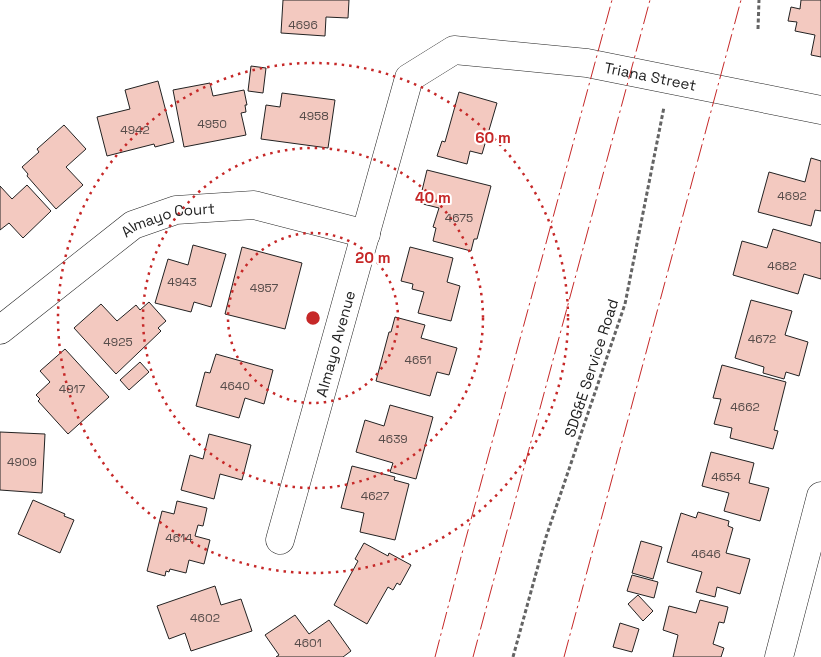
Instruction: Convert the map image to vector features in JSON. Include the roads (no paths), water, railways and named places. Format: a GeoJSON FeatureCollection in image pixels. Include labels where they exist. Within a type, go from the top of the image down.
{"type":"FeatureCollection","features":[{"type":"Feature","properties":{"kind":"street","name":"Almayo Avenue"},"geometry":{"type":"LineString","coordinates":[[280,540],[409,78],[454,50],[478,53]]}},
{"type":"Feature","properties":{"kind":"street","name":"Triana Street"},"geometry":{"type":"LineString","coordinates":[[478,53],[587,63],[821,110]]}},
{"type":"Feature","properties":{"kind":"street","name":"Almayo Court"},"geometry":{"type":"LineString","coordinates":[[0,330],[133,225],[176,210],[254,205],[366,234]]}},
{"type":"Feature","properties":{"kind":"street"},"geometry":{"type":"LineString","coordinates":[[779,657],[821,496]]}}]}
